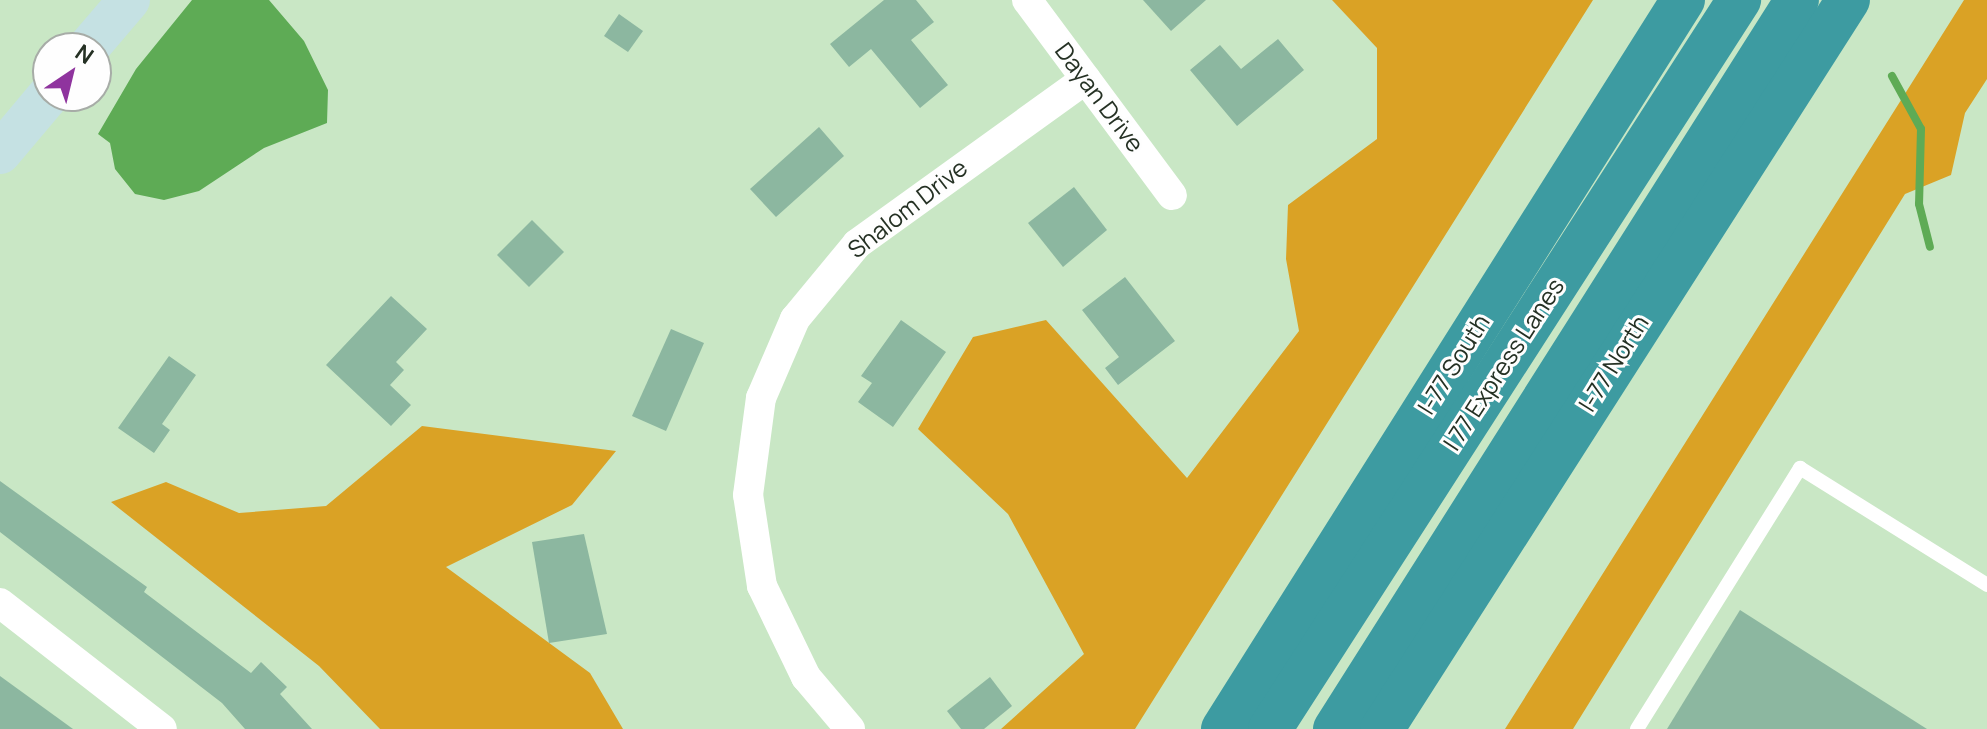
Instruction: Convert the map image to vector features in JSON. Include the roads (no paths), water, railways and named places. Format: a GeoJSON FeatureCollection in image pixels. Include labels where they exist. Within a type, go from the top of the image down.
{"type":"FeatureCollection","features":[{"type":"Feature","properties":{"kind":"highway","name":"I-77 South"},"geometry":{"type":"LineString","coordinates":[[1223,729],[1683,0]]}},
{"type":"Feature","properties":{"kind":"highway","name":"I 77 Express Lanes"},"geometry":{"type":"LineString","coordinates":[[1270,729],[1739,0]]}},
{"type":"Feature","properties":{"kind":"highway"},"geometry":{"type":"LineString","coordinates":[[1335,729],[1797,0]]}},
{"type":"Feature","properties":{"kind":"highway","name":"I-77 North"},"geometry":{"type":"LineString","coordinates":[[1382,729],[1848,0]]}},
{"type":"Feature","properties":{"kind":"main road"},"geometry":{"type":"LineString","coordinates":[[102,32],[129,0]]}},
{"type":"Feature","properties":{"kind":"main road"},"geometry":{"type":"LineString","coordinates":[[0,153],[35,112]]}},
{"type":"Feature","properties":{"kind":"street","name":"Dayan Drive"},"geometry":{"type":"LineString","coordinates":[[1027,0],[1172,195]]}},
{"type":"Feature","properties":{"kind":"street","name":"Shalom Drive"},"geometry":{"type":"LineString","coordinates":[[850,729],[806,677],[762,586],[748,495],[761,398],[795,319],[857,244],[1086,79]]}},
{"type":"Feature","properties":{"kind":"street"},"geometry":{"type":"LineString","coordinates":[[0,603],[162,729]]}},
{"type":"Feature","properties":{"kind":"lane"},"geometry":{"type":"LineString","coordinates":[[1637,729],[1800,468],[1987,585]]}},
{"type":"Feature","properties":{"kind":"waterway"},"geometry":{"type":"LineString","coordinates":[[1892,76],[1921,129],[1919,204],[1930,247]]}}]}
